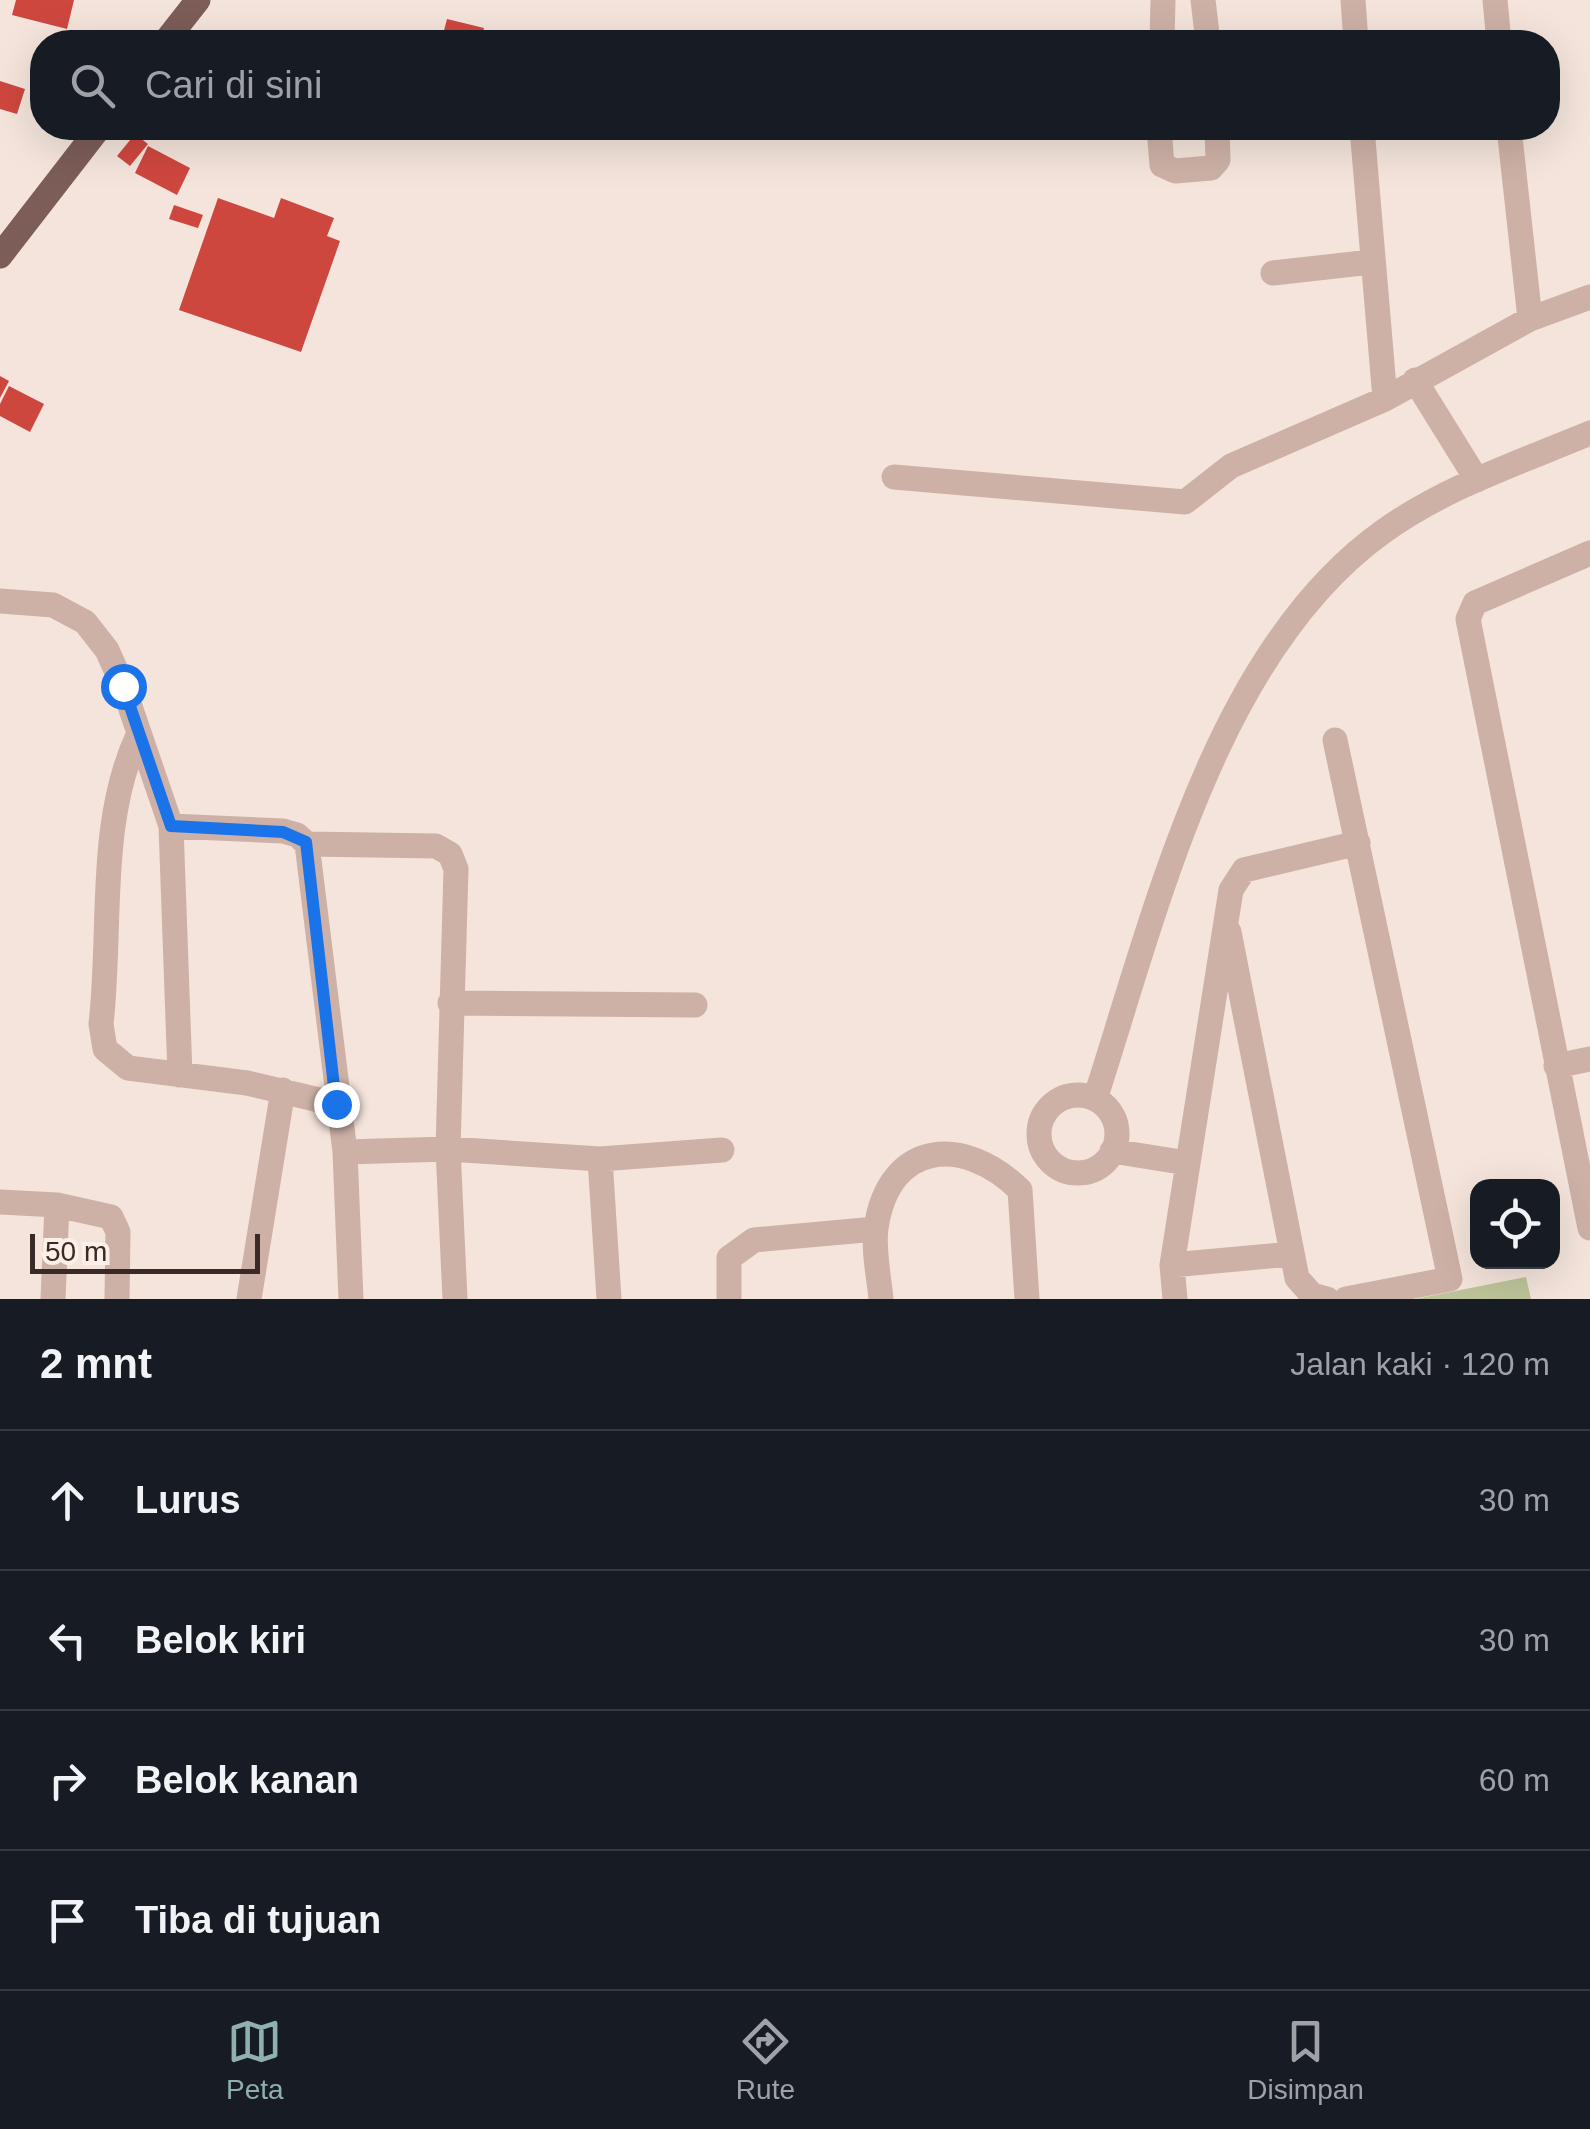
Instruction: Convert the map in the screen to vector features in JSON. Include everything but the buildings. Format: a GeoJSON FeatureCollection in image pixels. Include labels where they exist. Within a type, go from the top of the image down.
{"type":"FeatureCollection","features":[{"type":"Feature","properties":{"kind":"main road"},"geometry":{"type":"LineString","coordinates":[[174,30],[198,0]]}},
{"type":"Feature","properties":{"kind":"main road"},"geometry":{"type":"LineString","coordinates":[[0,256],[90,140]]}},
{"type":"Feature","properties":{"kind":"street"},"geometry":{"type":"LineString","coordinates":[[1162,30],[1163,0]]}},
{"type":"Feature","properties":{"kind":"street"},"geometry":{"type":"LineString","coordinates":[[1203,0],[1207,30]]}},
{"type":"Feature","properties":{"kind":"street"},"geometry":{"type":"LineString","coordinates":[[1353,0],[1355,30]]}},
{"type":"Feature","properties":{"kind":"street"},"geometry":{"type":"LineString","coordinates":[[1495,0],[1498,30]]}},
{"type":"Feature","properties":{"kind":"street"},"geometry":{"type":"LineString","coordinates":[[1160,140],[1162,165],[1176,171],[1212,168],[1218,160],[1218,140]]}},
{"type":"Feature","properties":{"kind":"street"},"geometry":{"type":"LineString","coordinates":[[1363,140],[1385,399]]}},
{"type":"Feature","properties":{"kind":"street"},"geometry":{"type":"LineString","coordinates":[[1510,140],[1530,319]]}},
{"type":"Feature","properties":{"kind":"street"},"geometry":{"type":"LineString","coordinates":[[1274,273],[1371,262]]}},
{"type":"Feature","properties":{"kind":"street"},"geometry":{"type":"LineString","coordinates":[[894,477],[1185,502],[1231,466],[1385,399],[1530,319],[1590,297]]}},
{"type":"Feature","properties":{"kind":"street"},"geometry":{"type":"LineString","coordinates":[[1415,380],[1477,480]]}},
{"type":"Feature","properties":{"kind":"street"},"geometry":{"type":"LineString","coordinates":[[1094,1099],[1176,849],[1250,680],[1314,591],[1384,530],[1477,480],[1590,433]]}},
{"type":"Feature","properties":{"kind":"street"},"geometry":{"type":"LineString","coordinates":[[1590,553],[1475,602],[1468,618],[1590,1228]]}},
{"type":"Feature","properties":{"kind":"street"},"geometry":{"type":"LineString","coordinates":[[0,601],[54,606],[85,622],[107,650],[139,733],[171,826],[180,1076]]}},
{"type":"Feature","properties":{"kind":"street"},"geometry":{"type":"LineString","coordinates":[[139,733],[117,792],[101,1038],[105,1050],[122,1065],[283,1090],[336,1104]]}},
{"type":"Feature","properties":{"kind":"street"},"geometry":{"type":"LineString","coordinates":[[1336,740],[1450,1279],[1346,1299]]}},
{"type":"Feature","properties":{"kind":"street"},"geometry":{"type":"LineString","coordinates":[[171,826],[283,832],[297,835],[307,844],[336,1104],[346,1152],[352,1299]]}},
{"type":"Feature","properties":{"kind":"street"},"geometry":{"type":"LineString","coordinates":[[1175,1299],[1172,1264],[1231,890],[1244,870],[1358,843]]}},
{"type":"Feature","properties":{"kind":"street"},"geometry":{"type":"LineString","coordinates":[[307,844],[426,844],[446,850],[456,869],[448,1149],[455,1299]]}},
{"type":"Feature","properties":{"kind":"street"},"geometry":{"type":"LineString","coordinates":[[1226,912],[1291,1254],[1298,1278],[1312,1295],[1326,1299]]}},
{"type":"Feature","properties":{"kind":"street"},"geometry":{"type":"LineString","coordinates":[[450,1002],[696,1005]]}},
{"type":"Feature","properties":{"kind":"street"},"geometry":{"type":"LineString","coordinates":[[1556,1066],[1590,1059]]}},
{"type":"Feature","properties":{"kind":"street"},"geometry":{"type":"LineString","coordinates":[[249,1299],[283,1090]]}},
{"type":"Feature","properties":{"kind":"street"},"geometry":{"type":"LineString","coordinates":[[1068,1096],[1094,1099],[1114,1118],[1117,1131],[1112,1152],[1101,1166],[1075,1174],[1050,1162],[1040,1137],[1046,1112],[1068,1096]]}},
{"type":"Feature","properties":{"kind":"street"},"geometry":{"type":"LineString","coordinates":[[346,1152],[448,1149],[600,1159],[722,1150]]}},
{"type":"Feature","properties":{"kind":"street"},"geometry":{"type":"LineString","coordinates":[[881,1299],[876,1228],[890,1187],[912,1164],[933,1153],[962,1152],[1001,1171],[1020,1190],[1028,1299]]}},
{"type":"Feature","properties":{"kind":"street"},"geometry":{"type":"LineString","coordinates":[[1112,1152],[1188,1162]]}},
{"type":"Feature","properties":{"kind":"street"},"geometry":{"type":"LineString","coordinates":[[600,1159],[610,1299]]}},
{"type":"Feature","properties":{"kind":"street"},"geometry":{"type":"LineString","coordinates":[[1020,1190],[1050,1162]]}},
{"type":"Feature","properties":{"kind":"street"},"geometry":{"type":"LineString","coordinates":[[0,1202],[57,1205],[108,1216],[117,1223],[117,1299]]}},
{"type":"Feature","properties":{"kind":"street"},"geometry":{"type":"LineString","coordinates":[[53,1299],[57,1205]]}},
{"type":"Feature","properties":{"kind":"street"},"geometry":{"type":"LineString","coordinates":[[729,1299],[729,1258],[754,1240],[876,1228]]}},
{"type":"Feature","properties":{"kind":"street"},"geometry":{"type":"LineString","coordinates":[[1172,1264],[1291,1254]]}},
{"type":"Feature","properties":{"kind":"green space"},"geometry":{"type":"Polygon","coordinates":[[[1526,1277],[1531,1299],[1415,1299],[1526,1277]]]}},
{"type":"Feature","properties":{"kind":"route"},"geometry":{"type":"LineString","coordinates":[[123,686],[171,826],[283,832],[306,842],[336,1104]]}}]}
